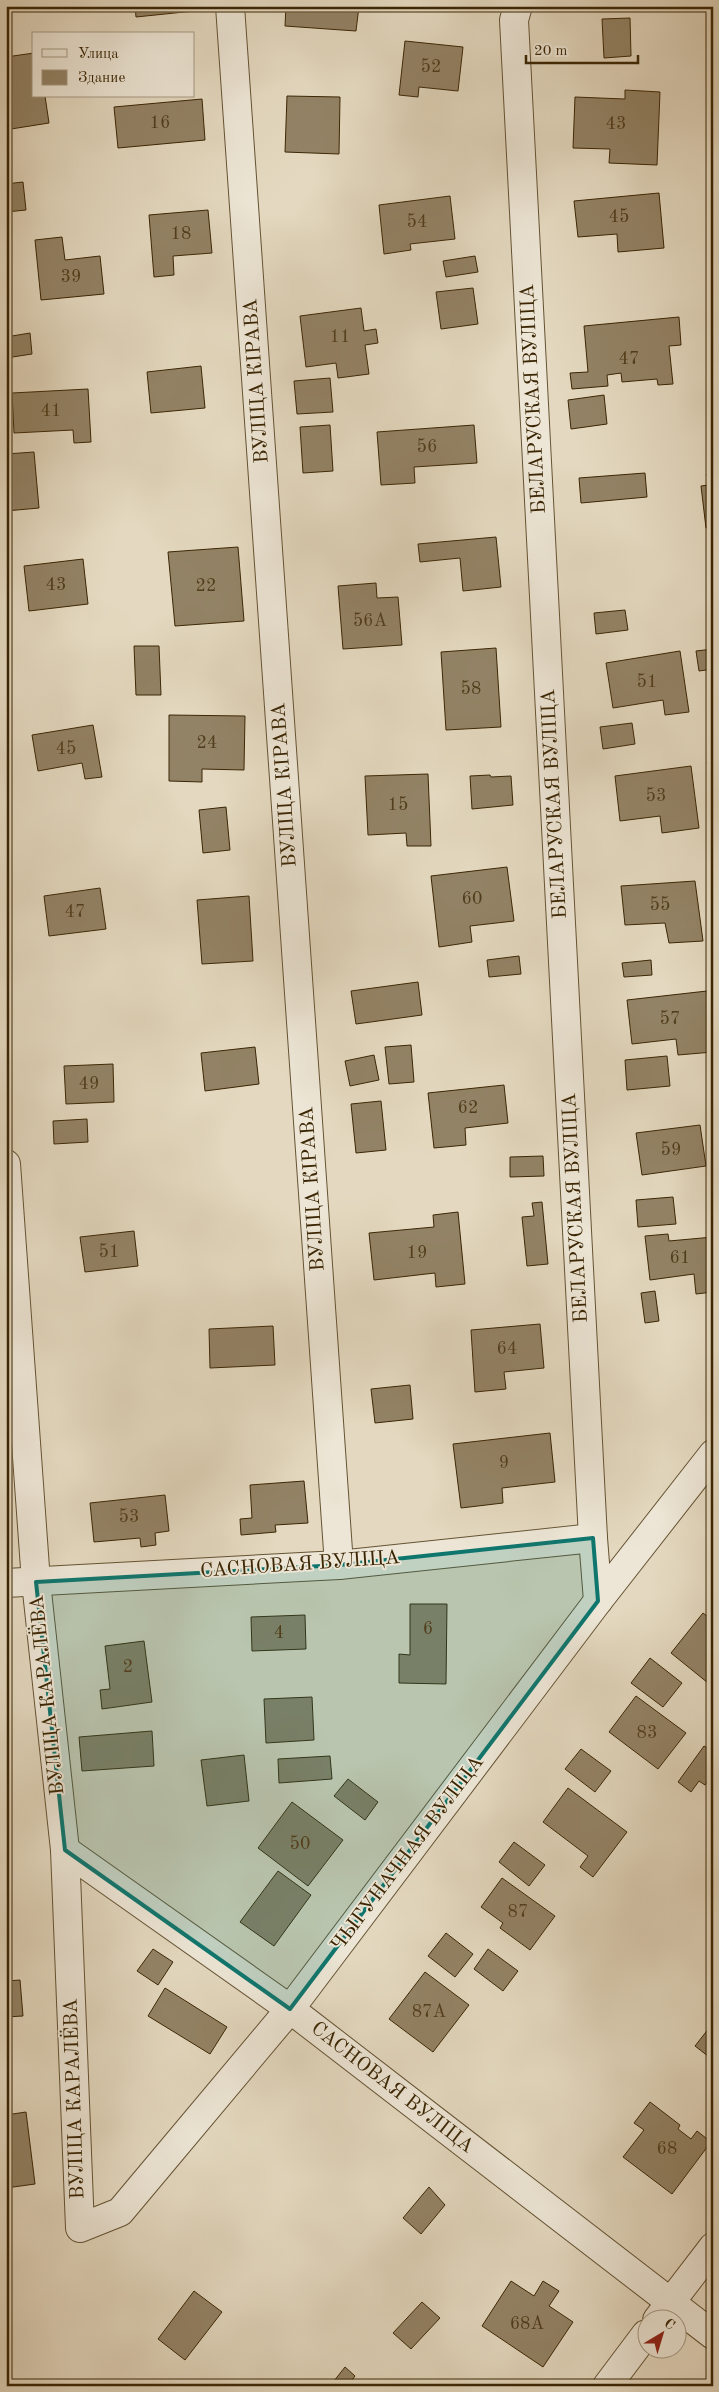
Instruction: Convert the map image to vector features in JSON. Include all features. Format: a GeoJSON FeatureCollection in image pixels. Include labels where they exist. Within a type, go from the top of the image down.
{"type":"FeatureCollection","features":[{"type":"Feature","properties":{"kind":"street","name":"ВУЛІЦА КІРАВА"},"geometry":{"type":"LineString","coordinates":[[230,6],[339,1565]]}},
{"type":"Feature","properties":{"kind":"street","name":"БЕЛАРУСКАЯ ВУЛІЦА"},"geometry":{"type":"LineString","coordinates":[[518,6],[514,20],[593,1538],[598,1601]]}},
{"type":"Feature","properties":{"kind":"street","name":"ВУЛІЦА КАРАЛЁВА"},"geometry":{"type":"LineString","coordinates":[[6,1164],[36,1582],[65,1850],[80,2228]]}},
{"type":"Feature","properties":{"kind":"street","name":"ЧЫГУНАЧНАЯ ВУЛІЦА"},"geometry":{"type":"LineString","coordinates":[[80,2228],[120,2212],[290,2009],[598,1601],[713,1454]]}},
{"type":"Feature","properties":{"kind":"street","name":"САСНОВАЯ ВУЛІЦА"},"geometry":{"type":"LineString","coordinates":[[6,1584],[339,1565],[593,1538]]}},
{"type":"Feature","properties":{"kind":"street","name":"САСНОВАЯ ВУЛІЦА"},"geometry":{"type":"LineString","coordinates":[[65,1850],[290,2009],[663,2310]]}},
{"type":"Feature","properties":{"kind":"street"},"geometry":{"type":"LineString","coordinates":[[665,2310],[713,2247]]}},
{"type":"Feature","properties":{"kind":"street","name":"САСНОВАЯ ВУЛІЦА"},"geometry":{"type":"LineString","coordinates":[[686,2322],[713,2335]]}},
{"type":"Feature","properties":{"kind":"street"},"geometry":{"type":"LineString","coordinates":[[607,2386],[636,2347]]}},
{"type":"Feature","properties":{"kind":"highlighted area"},"geometry":{"type":"Polygon","coordinates":[[[593,1538],[598,1601],[290,2009],[65,1850],[36,1582],[339,1565],[593,1538]]]}},
{"type":"Feature","properties":{"kind":"building"},"geometry":{"type":"Polygon","coordinates":[[[135,6],[193,6],[194,11],[136,17],[135,6]]]}},
{"type":"Feature","properties":{"kind":"building"},"geometry":{"type":"Polygon","coordinates":[[[286,6],[359,6],[356,31],[285,26],[286,6]]]}},
{"type":"Feature","properties":{"kind":"building"},"geometry":{"type":"Polygon","coordinates":[[[630,18],[631,56],[604,58],[602,19],[630,18]]]}},
{"type":"Feature","properties":{"kind":"building"},"geometry":{"type":"Polygon","coordinates":[[[405,41],[463,47],[458,91],[419,87],[418,97],[399,95],[405,41]]]}},
{"type":"Feature","properties":{"kind":"building"},"geometry":{"type":"Polygon","coordinates":[[[32,53],[32,98],[45,98],[49,123],[11,129],[6,99],[6,57],[32,53]]]}},
{"type":"Feature","properties":{"kind":"building"},"geometry":{"type":"Polygon","coordinates":[[[625,90],[660,92],[657,165],[609,163],[610,149],[573,148],[575,97],[625,99],[625,90]]]}},
{"type":"Feature","properties":{"kind":"building"},"geometry":{"type":"Polygon","coordinates":[[[287,96],[340,97],[339,154],[285,152],[287,96]]]}},
{"type":"Feature","properties":{"kind":"building"},"geometry":{"type":"Polygon","coordinates":[[[202,99],[205,140],[118,148],[114,107],[202,99]]]}},
{"type":"Feature","properties":{"kind":"building"},"geometry":{"type":"Polygon","coordinates":[[[23,182],[26,210],[6,212],[6,184],[23,182]]]}},
{"type":"Feature","properties":{"kind":"building"},"geometry":{"type":"Polygon","coordinates":[[[659,193],[664,248],[618,252],[617,234],[578,237],[574,201],[659,193]]]}},
{"type":"Feature","properties":{"kind":"building"},"geometry":{"type":"Polygon","coordinates":[[[450,196],[455,239],[410,244],[411,250],[384,254],[379,205],[450,196]]]}},
{"type":"Feature","properties":{"kind":"building"},"geometry":{"type":"Polygon","coordinates":[[[208,210],[212,253],[173,256],[174,275],[154,277],[149,215],[208,210]]]}},
{"type":"Feature","properties":{"kind":"building"},"geometry":{"type":"Polygon","coordinates":[[[62,237],[65,260],[100,256],[104,294],[41,300],[35,240],[62,237]]]}},
{"type":"Feature","properties":{"kind":"building"},"geometry":{"type":"Polygon","coordinates":[[[475,256],[478,272],[446,277],[443,261],[475,256]]]}},
{"type":"Feature","properties":{"kind":"building"},"geometry":{"type":"Polygon","coordinates":[[[473,288],[478,324],[441,329],[436,292],[473,288]]]}},
{"type":"Feature","properties":{"kind":"building"},"geometry":{"type":"Polygon","coordinates":[[[361,308],[364,331],[376,329],[378,343],[365,345],[369,374],[338,378],[336,363],[306,367],[300,316],[361,308]]]}},
{"type":"Feature","properties":{"kind":"building"},"geometry":{"type":"Polygon","coordinates":[[[679,317],[681,345],[669,346],[673,384],[658,385],[657,379],[622,382],[621,373],[607,375],[608,386],[572,389],[570,373],[588,372],[584,326],[679,317]]]}},
{"type":"Feature","properties":{"kind":"building"},"geometry":{"type":"Polygon","coordinates":[[[30,333],[32,354],[6,358],[6,337],[30,333]]]}},
{"type":"Feature","properties":{"kind":"building"},"geometry":{"type":"Polygon","coordinates":[[[201,366],[205,408],[151,413],[147,372],[201,366]]]}},
{"type":"Feature","properties":{"kind":"building"},"geometry":{"type":"Polygon","coordinates":[[[330,378],[333,412],[297,414],[294,381],[330,378]]]}},
{"type":"Feature","properties":{"kind":"building"},"geometry":{"type":"Polygon","coordinates":[[[88,389],[91,442],[74,443],[73,430],[14,433],[12,393],[88,389]]]}},
{"type":"Feature","properties":{"kind":"building"},"geometry":{"type":"Polygon","coordinates":[[[604,395],[607,424],[571,429],[568,400],[604,395]]]}},
{"type":"Feature","properties":{"kind":"building"},"geometry":{"type":"Polygon","coordinates":[[[330,425],[333,471],[303,473],[300,427],[330,425]]]}},
{"type":"Feature","properties":{"kind":"building"},"geometry":{"type":"Polygon","coordinates":[[[474,425],[477,463],[414,467],[415,483],[381,485],[377,432],[474,425]]]}},
{"type":"Feature","properties":{"kind":"building"},"geometry":{"type":"Polygon","coordinates":[[[34,452],[39,508],[6,511],[6,454],[34,452]]]}},
{"type":"Feature","properties":{"kind":"building"},"geometry":{"type":"Polygon","coordinates":[[[645,473],[647,497],[581,503],[579,478],[645,473]]]}},
{"type":"Feature","properties":{"kind":"building"},"geometry":{"type":"Polygon","coordinates":[[[713,473],[713,527],[706,528],[701,486],[709,485],[707,474],[713,473]]]}},
{"type":"Feature","properties":{"kind":"building"},"geometry":{"type":"Polygon","coordinates":[[[496,537],[501,587],[463,591],[460,558],[420,562],[418,544],[496,537]]]}},
{"type":"Feature","properties":{"kind":"building"},"geometry":{"type":"Polygon","coordinates":[[[238,547],[244,621],[175,626],[168,552],[238,547]]]}},
{"type":"Feature","properties":{"kind":"building"},"geometry":{"type":"Polygon","coordinates":[[[83,559],[88,604],[29,611],[24,566],[83,559]]]}},
{"type":"Feature","properties":{"kind":"building"},"geometry":{"type":"Polygon","coordinates":[[[376,583],[377,598],[398,597],[402,645],[343,649],[338,586],[376,583]]]}},
{"type":"Feature","properties":{"kind":"building"},"geometry":{"type":"Polygon","coordinates":[[[625,610],[628,630],[596,634],[594,613],[625,610]]]}},
{"type":"Feature","properties":{"kind":"building"},"geometry":{"type":"Polygon","coordinates":[[[134,646],[159,646],[161,695],[136,695],[134,646]]]}},
{"type":"Feature","properties":{"kind":"building"},"geometry":{"type":"Polygon","coordinates":[[[496,648],[501,727],[446,730],[441,652],[496,648]]]}},
{"type":"Feature","properties":{"kind":"building"},"geometry":{"type":"Polygon","coordinates":[[[713,649],[713,669],[699,671],[696,651],[713,649]]]}},
{"type":"Feature","properties":{"kind":"building"},"geometry":{"type":"Polygon","coordinates":[[[680,651],[689,712],[665,715],[663,700],[613,708],[606,663],[680,651]]]}},
{"type":"Feature","properties":{"kind":"building"},"geometry":{"type":"Polygon","coordinates":[[[169,715],[245,716],[244,770],[202,769],[202,782],[169,781],[169,715]]]}},
{"type":"Feature","properties":{"kind":"building"},"geometry":{"type":"Polygon","coordinates":[[[632,723],[635,744],[603,749],[600,727],[632,723]]]}},
{"type":"Feature","properties":{"kind":"building"},"geometry":{"type":"Polygon","coordinates":[[[93,725],[102,777],[85,779],[82,763],[38,771],[32,735],[93,725]]]}},
{"type":"Feature","properties":{"kind":"building"},"geometry":{"type":"Polygon","coordinates":[[[713,761],[713,792],[707,762],[713,761]]]}},
{"type":"Feature","properties":{"kind":"building"},"geometry":{"type":"Polygon","coordinates":[[[691,766],[699,828],[662,833],[660,816],[620,821],[615,776],[691,766]]]}},
{"type":"Feature","properties":{"kind":"building"},"geometry":{"type":"Polygon","coordinates":[[[428,774],[431,846],[407,846],[406,833],[368,835],[365,776],[428,774]]]}},
{"type":"Feature","properties":{"kind":"building"},"geometry":{"type":"Polygon","coordinates":[[[490,775],[491,777],[511,776],[513,805],[472,809],[470,776],[490,775]]]}},
{"type":"Feature","properties":{"kind":"building"},"geometry":{"type":"Polygon","coordinates":[[[226,807],[230,850],[203,853],[199,810],[226,807]]]}},
{"type":"Feature","properties":{"kind":"building"},"geometry":{"type":"Polygon","coordinates":[[[507,867],[514,921],[470,926],[472,942],[439,947],[431,876],[507,867]]]}},
{"type":"Feature","properties":{"kind":"building"},"geometry":{"type":"Polygon","coordinates":[[[695,881],[703,941],[669,943],[665,923],[625,925],[621,886],[695,881]]]}},
{"type":"Feature","properties":{"kind":"building"},"geometry":{"type":"Polygon","coordinates":[[[100,888],[106,929],[49,936],[44,896],[100,888]]]}},
{"type":"Feature","properties":{"kind":"building"},"geometry":{"type":"Polygon","coordinates":[[[249,896],[253,961],[202,964],[197,900],[249,896]]]}},
{"type":"Feature","properties":{"kind":"building"},"geometry":{"type":"Polygon","coordinates":[[[519,956],[521,974],[489,977],[487,960],[519,956]]]}},
{"type":"Feature","properties":{"kind":"building"},"geometry":{"type":"Polygon","coordinates":[[[651,960],[652,975],[624,977],[622,963],[651,960]]]}},
{"type":"Feature","properties":{"kind":"building"},"geometry":{"type":"Polygon","coordinates":[[[418,982],[422,1015],[356,1024],[351,991],[418,982]]]}},
{"type":"Feature","properties":{"kind":"building"},"geometry":{"type":"Polygon","coordinates":[[[707,991],[713,1052],[678,1055],[676,1039],[632,1044],[627,1000],[707,991]]]}},
{"type":"Feature","properties":{"kind":"building"},"geometry":{"type":"Polygon","coordinates":[[[411,1045],[414,1082],[389,1084],[385,1047],[411,1045]]]}},
{"type":"Feature","properties":{"kind":"building"},"geometry":{"type":"Polygon","coordinates":[[[255,1047],[259,1084],[205,1091],[201,1053],[255,1047]]]}},
{"type":"Feature","properties":{"kind":"building"},"geometry":{"type":"Polygon","coordinates":[[[374,1055],[379,1080],[350,1086],[345,1061],[374,1055]]]}},
{"type":"Feature","properties":{"kind":"building"},"geometry":{"type":"Polygon","coordinates":[[[667,1056],[670,1086],[627,1090],[625,1060],[667,1056]]]}},
{"type":"Feature","properties":{"kind":"building"},"geometry":{"type":"Polygon","coordinates":[[[113,1064],[114,1102],[66,1104],[64,1066],[113,1064]]]}},
{"type":"Feature","properties":{"kind":"building"},"geometry":{"type":"Polygon","coordinates":[[[504,1085],[508,1123],[465,1128],[466,1145],[434,1148],[428,1093],[504,1085]]]}},
{"type":"Feature","properties":{"kind":"building"},"geometry":{"type":"Polygon","coordinates":[[[381,1101],[386,1150],[356,1153],[351,1104],[381,1101]]]}},
{"type":"Feature","properties":{"kind":"building"},"geometry":{"type":"Polygon","coordinates":[[[87,1119],[88,1142],[54,1144],[53,1121],[87,1119]]]}},
{"type":"Feature","properties":{"kind":"building"},"geometry":{"type":"Polygon","coordinates":[[[700,1125],[706,1166],[642,1175],[636,1133],[700,1125]]]}},
{"type":"Feature","properties":{"kind":"building"},"geometry":{"type":"Polygon","coordinates":[[[543,1156],[544,1176],[510,1177],[510,1157],[543,1156]]]}},
{"type":"Feature","properties":{"kind":"building"},"geometry":{"type":"Polygon","coordinates":[[[673,1197],[676,1224],[638,1227],[636,1200],[673,1197]]]}},
{"type":"Feature","properties":{"kind":"building"},"geometry":{"type":"Polygon","coordinates":[[[542,1202],[548,1264],[527,1266],[522,1217],[534,1216],[532,1203],[542,1202]]]}},
{"type":"Feature","properties":{"kind":"building"},"geometry":{"type":"Polygon","coordinates":[[[458,1212],[465,1284],[436,1287],[435,1273],[374,1280],[369,1233],[434,1227],[433,1215],[458,1212]]]}},
{"type":"Feature","properties":{"kind":"building"},"geometry":{"type":"Polygon","coordinates":[[[134,1231],[138,1266],[85,1272],[80,1237],[134,1231]]]}},
{"type":"Feature","properties":{"kind":"building"},"geometry":{"type":"Polygon","coordinates":[[[668,1234],[669,1241],[713,1237],[713,1292],[696,1294],[694,1274],[650,1280],[645,1236],[668,1234]]]}},
{"type":"Feature","properties":{"kind":"building"},"geometry":{"type":"Polygon","coordinates":[[[655,1291],[659,1321],[645,1323],[641,1293],[655,1291]]]}},
{"type":"Feature","properties":{"kind":"building"},"geometry":{"type":"Polygon","coordinates":[[[540,1324],[544,1368],[504,1372],[506,1389],[475,1392],[471,1330],[540,1324]]]}},
{"type":"Feature","properties":{"kind":"building"},"geometry":{"type":"Polygon","coordinates":[[[273,1326],[275,1365],[210,1368],[209,1329],[273,1326]]]}},
{"type":"Feature","properties":{"kind":"building"},"geometry":{"type":"Polygon","coordinates":[[[410,1385],[413,1419],[375,1423],[371,1389],[410,1385]]]}},
{"type":"Feature","properties":{"kind":"building"},"geometry":{"type":"Polygon","coordinates":[[[550,1433],[555,1482],[502,1488],[503,1503],[461,1508],[453,1444],[550,1433]]]}},
{"type":"Feature","properties":{"kind":"building"},"geometry":{"type":"Polygon","coordinates":[[[304,1481],[308,1523],[275,1525],[276,1532],[241,1535],[240,1519],[252,1518],[250,1485],[304,1481]]]}},
{"type":"Feature","properties":{"kind":"building"},"geometry":{"type":"Polygon","coordinates":[[[165,1495],[169,1531],[155,1533],[156,1545],[141,1547],[140,1538],[94,1542],[90,1503],[165,1495]]]}},
{"type":"Feature","properties":{"kind":"building"},"geometry":{"type":"Polygon","coordinates":[[[410,1604],[447,1604],[446,1684],[399,1683],[399,1654],[410,1655],[410,1604]]]}},
{"type":"Feature","properties":{"kind":"building"},"geometry":{"type":"Polygon","coordinates":[[[703,1613],[713,1621],[713,1687],[671,1653],[703,1613]]]}},
{"type":"Feature","properties":{"kind":"building"},"geometry":{"type":"Polygon","coordinates":[[[305,1615],[306,1649],[252,1651],[251,1617],[305,1615]]]}},
{"type":"Feature","properties":{"kind":"building"},"geometry":{"type":"Polygon","coordinates":[[[144,1641],[152,1702],[102,1709],[100,1690],[110,1689],[105,1646],[144,1641]]]}},
{"type":"Feature","properties":{"kind":"building"},"geometry":{"type":"Polygon","coordinates":[[[650,1658],[682,1683],[663,1707],[631,1683],[650,1658]]]}},
{"type":"Feature","properties":{"kind":"building"},"geometry":{"type":"Polygon","coordinates":[[[636,1696],[686,1733],[658,1769],[609,1732],[636,1696]]]}},
{"type":"Feature","properties":{"kind":"building"},"geometry":{"type":"Polygon","coordinates":[[[312,1697],[314,1740],[266,1743],[264,1699],[312,1697]]]}},
{"type":"Feature","properties":{"kind":"building"},"geometry":{"type":"Polygon","coordinates":[[[152,1731],[154,1766],[82,1771],[79,1737],[152,1731]]]}},
{"type":"Feature","properties":{"kind":"building"},"geometry":{"type":"Polygon","coordinates":[[[704,1746],[713,1751],[713,1773],[705,1785],[699,1781],[691,1792],[678,1782],[704,1746]]]}},
{"type":"Feature","properties":{"kind":"building"},"geometry":{"type":"Polygon","coordinates":[[[581,1749],[611,1771],[595,1792],[565,1769],[581,1749]]]}},
{"type":"Feature","properties":{"kind":"building"},"geometry":{"type":"Polygon","coordinates":[[[244,1755],[249,1801],[207,1806],[201,1760],[244,1755]]]}},
{"type":"Feature","properties":{"kind":"building"},"geometry":{"type":"Polygon","coordinates":[[[330,1756],[332,1779],[279,1783],[278,1759],[330,1756]]]}},
{"type":"Feature","properties":{"kind":"building"},"geometry":{"type":"Polygon","coordinates":[[[348,1779],[378,1802],[365,1820],[334,1796],[348,1779]]]}},
{"type":"Feature","properties":{"kind":"building"},"geometry":{"type":"Polygon","coordinates":[[[568,1788],[627,1832],[593,1877],[580,1867],[588,1856],[543,1822],[568,1788]]]}},
{"type":"Feature","properties":{"kind":"building"},"geometry":{"type":"Polygon","coordinates":[[[292,1802],[343,1840],[308,1886],[258,1848],[292,1802]]]}},
{"type":"Feature","properties":{"kind":"building"},"geometry":{"type":"Polygon","coordinates":[[[514,1842],[545,1865],[529,1886],[499,1862],[514,1842]]]}},
{"type":"Feature","properties":{"kind":"building"},"geometry":{"type":"Polygon","coordinates":[[[278,1871],[311,1895],[274,1946],[240,1922],[278,1871]]]}},
{"type":"Feature","properties":{"kind":"building"},"geometry":{"type":"Polygon","coordinates":[[[502,1878],[555,1916],[530,1950],[500,1928],[503,1923],[481,1907],[502,1878]]]}},
{"type":"Feature","properties":{"kind":"building"},"geometry":{"type":"Polygon","coordinates":[[[446,1933],[473,1954],[455,1977],[428,1956],[446,1933]]]}},
{"type":"Feature","properties":{"kind":"building"},"geometry":{"type":"Polygon","coordinates":[[[153,1949],[173,1962],[158,1985],[137,1971],[153,1949]]]}},
{"type":"Feature","properties":{"kind":"building"},"geometry":{"type":"Polygon","coordinates":[[[488,1949],[518,1971],[503,1991],[474,1969],[488,1949]]]}},
{"type":"Feature","properties":{"kind":"building"},"geometry":{"type":"Polygon","coordinates":[[[425,1972],[469,2005],[433,2052],[389,2019],[425,1972]]]}},
{"type":"Feature","properties":{"kind":"building"},"geometry":{"type":"Polygon","coordinates":[[[20,1980],[23,2016],[6,2017],[6,1981],[20,1980]]]}},
{"type":"Feature","properties":{"kind":"building"},"geometry":{"type":"Polygon","coordinates":[[[165,1988],[227,2027],[210,2054],[148,2016],[165,1988]]]}},
{"type":"Feature","properties":{"kind":"building"},"geometry":{"type":"Polygon","coordinates":[[[713,2023],[713,2060],[695,2046],[713,2023]]]}},
{"type":"Feature","properties":{"kind":"building"},"geometry":{"type":"Polygon","coordinates":[[[650,2102],[680,2125],[678,2129],[691,2139],[697,2131],[711,2142],[672,2194],[623,2157],[644,2130],[634,2123],[650,2102]]]}},
{"type":"Feature","properties":{"kind":"building"},"geometry":{"type":"Polygon","coordinates":[[[26,2112],[35,2184],[6,2188],[6,2115],[26,2112]]]}},
{"type":"Feature","properties":{"kind":"building"},"geometry":{"type":"Polygon","coordinates":[[[429,2187],[445,2205],[421,2234],[403,2218],[429,2187]]]}},
{"type":"Feature","properties":{"kind":"building"},"geometry":{"type":"Polygon","coordinates":[[[511,2281],[534,2296],[543,2281],[559,2291],[549,2306],[573,2322],[543,2367],[482,2326],[511,2281]]]}},
{"type":"Feature","properties":{"kind":"building"},"geometry":{"type":"Polygon","coordinates":[[[194,2291],[222,2312],[185,2360],[158,2339],[194,2291]]]}},
{"type":"Feature","properties":{"kind":"building"},"geometry":{"type":"Polygon","coordinates":[[[422,2302],[440,2318],[411,2349],[393,2333],[422,2302]]]}},
{"type":"Feature","properties":{"kind":"building"},"geometry":{"type":"Polygon","coordinates":[[[345,2367],[355,2376],[350,2383],[353,2386],[330,2386],[345,2367]]]}}]}
